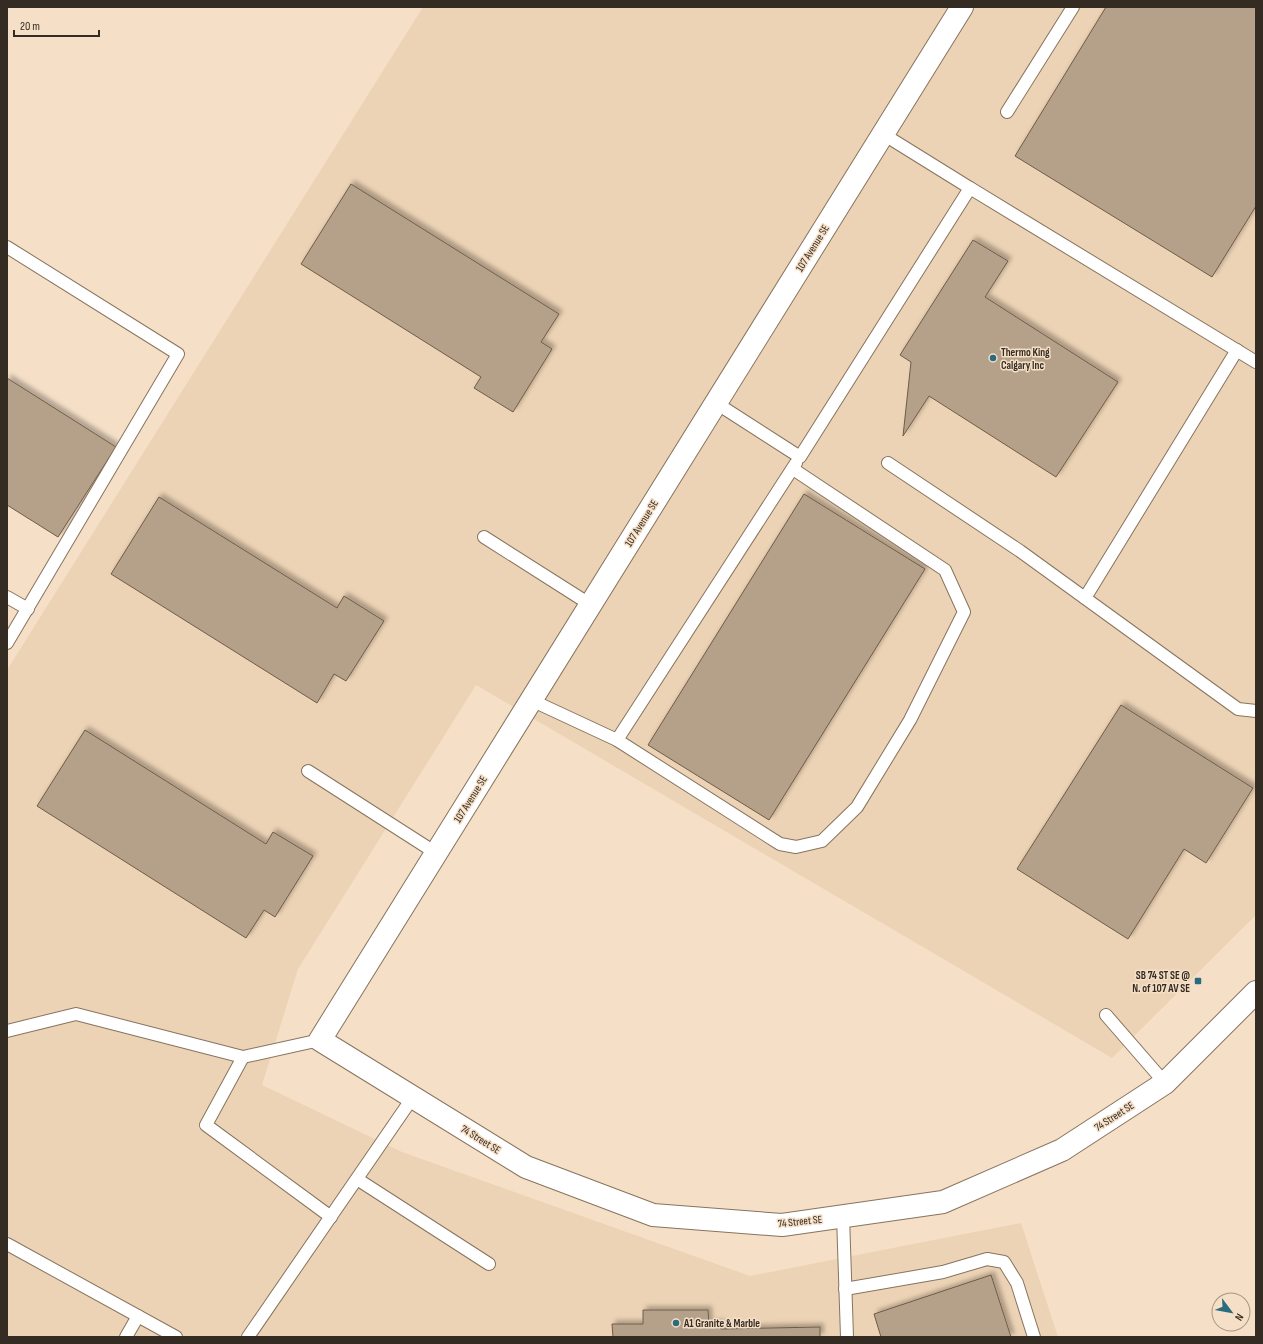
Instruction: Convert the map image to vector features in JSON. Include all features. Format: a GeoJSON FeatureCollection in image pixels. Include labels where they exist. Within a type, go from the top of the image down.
{"type":"FeatureCollection","features":[{"type":"Feature","properties":{"kind":"street","name":"107 Avenue SE"},"geometry":{"type":"LineString","coordinates":[[320,1040],[962,7]]}},
{"type":"Feature","properties":{"kind":"street","name":"74 Street SE"},"geometry":{"type":"LineString","coordinates":[[320,1040],[526,1167],[653,1215],[782,1225],[942,1202],[1062,1150],[1165,1083],[1256,992]]}},
{"type":"Feature","properties":{"kind":"lane"},"geometry":{"type":"LineString","coordinates":[[1007,112],[1073,7]]}},
{"type":"Feature","properties":{"kind":"lane"},"geometry":{"type":"LineString","coordinates":[[883,134],[1256,362]]}},
{"type":"Feature","properties":{"kind":"lane"},"geometry":{"type":"LineString","coordinates":[[617,740],[793,470],[970,188]]}},
{"type":"Feature","properties":{"kind":"lane"},"geometry":{"type":"LineString","coordinates":[[7,247],[178,354],[7,643]]}},
{"type":"Feature","properties":{"kind":"lane"},"geometry":{"type":"LineString","coordinates":[[1086,598],[1237,350]]}},
{"type":"Feature","properties":{"kind":"lane"},"geometry":{"type":"LineString","coordinates":[[716,403],[800,457]]}},
{"type":"Feature","properties":{"kind":"lane"},"geometry":{"type":"LineString","coordinates":[[888,463],[1020,551],[1238,709],[1256,712]]}},
{"type":"Feature","properties":{"kind":"lane"},"geometry":{"type":"LineString","coordinates":[[531,700],[617,740],[780,844],[796,847],[822,841],[857,807],[910,720],[964,612],[945,570],[793,470]]}},
{"type":"Feature","properties":{"kind":"lane"},"geometry":{"type":"LineString","coordinates":[[484,537],[591,605]]}},
{"type":"Feature","properties":{"kind":"lane"},"geometry":{"type":"LineString","coordinates":[[7,597],[28,609]]}},
{"type":"Feature","properties":{"kind":"lane"},"geometry":{"type":"LineString","coordinates":[[308,771],[436,853]]}},
{"type":"Feature","properties":{"kind":"lane"},"geometry":{"type":"LineString","coordinates":[[7,1031],[76,1014],[243,1056],[320,1040]]}},
{"type":"Feature","properties":{"kind":"lane"},"geometry":{"type":"LineString","coordinates":[[1106,1015],[1165,1083]]}},
{"type":"Feature","properties":{"kind":"lane"},"geometry":{"type":"LineString","coordinates":[[243,1056],[206,1125],[331,1217]]}},
{"type":"Feature","properties":{"kind":"lane"},"geometry":{"type":"LineString","coordinates":[[248,1337],[413,1097]]}},
{"type":"Feature","properties":{"kind":"lane"},"geometry":{"type":"LineString","coordinates":[[357,1179],[489,1264]]}},
{"type":"Feature","properties":{"kind":"lane"},"geometry":{"type":"LineString","coordinates":[[843,1216],[847,1337]]}},
{"type":"Feature","properties":{"kind":"lane"},"geometry":{"type":"LineString","coordinates":[[7,1244],[176,1337]]}},
{"type":"Feature","properties":{"kind":"lane"},"geometry":{"type":"LineString","coordinates":[[845,1290],[943,1272],[986,1259],[1004,1262],[1017,1283],[1034,1337]]}},
{"type":"Feature","properties":{"kind":"lane"},"geometry":{"type":"LineString","coordinates":[[126,1337],[138,1316]]}},
{"type":"Feature","properties":{"kind":"shaded area"},"geometry":{"type":"Polygon","coordinates":[[[423,7],[1256,7],[1256,915],[1112,1058],[476,685],[298,969],[262,1085],[402,1152],[750,1276],[1021,1223],[1058,1337],[7,1337],[7,670],[423,7]]]}},
{"type":"Feature","properties":{"kind":"building"},"geometry":{"type":"Polygon","coordinates":[[[1106,7],[1256,7],[1256,206],[1212,277],[1015,156],[1106,7]]]}},
{"type":"Feature","properties":{"kind":"building"},"geometry":{"type":"Polygon","coordinates":[[[351,184],[559,314],[541,342],[552,349],[513,412],[474,388],[481,377],[301,264],[351,184]]]}},
{"type":"Feature","properties":{"kind":"building","name":"Thermo King Calgary Inc"},"geometry":{"type":"Polygon","coordinates":[[[973,240],[1008,261],[985,297],[1118,382],[1056,477],[929,396],[903,436],[911,362],[900,355],[973,240]]]}},
{"type":"Feature","properties":{"kind":"building"},"geometry":{"type":"Polygon","coordinates":[[[7,378],[116,447],[58,537],[7,505],[7,378]]]}},
{"type":"Feature","properties":{"kind":"building"},"geometry":{"type":"Polygon","coordinates":[[[804,494],[925,569],[769,820],[648,745],[804,494]]]}},
{"type":"Feature","properties":{"kind":"building"},"geometry":{"type":"Polygon","coordinates":[[[159,497],[337,608],[344,596],[384,621],[346,681],[334,674],[317,703],[111,574],[159,497]]]}},
{"type":"Feature","properties":{"kind":"building"},"geometry":{"type":"Polygon","coordinates":[[[1121,705],[1253,788],[1206,863],[1184,849],[1128,939],[1017,869],[1121,705]]]}},
{"type":"Feature","properties":{"kind":"building"},"geometry":{"type":"Polygon","coordinates":[[[85,730],[266,844],[273,832],[313,856],[275,917],[264,910],[246,938],[37,806],[85,730]]]}},
{"type":"Feature","properties":{"kind":"building"},"geometry":{"type":"Polygon","coordinates":[[[991,1275],[1011,1337],[881,1337],[874,1314],[991,1275]]]}},
{"type":"Feature","properties":{"kind":"building","name":"A1 Granite & Marble"},"geometry":{"type":"Polygon","coordinates":[[[643,1310],[708,1310],[709,1324],[721,1323],[721,1329],[820,1327],[820,1337],[613,1337],[612,1324],[643,1324],[643,1310]]]}},
{"type":"Feature","properties":{"kind":"place","name":"Thermo King Calgary Inc"},"geometry":{"type":"Point","coordinates":[993,358]}},
{"type":"Feature","properties":{"kind":"place","name":"SB 74 ST SE @ N. of 107 AV SE"},"geometry":{"type":"Point","coordinates":[1198,981]}},
{"type":"Feature","properties":{"kind":"place","name":"A1 Granite & Marble"},"geometry":{"type":"Point","coordinates":[676,1323]}}]}
